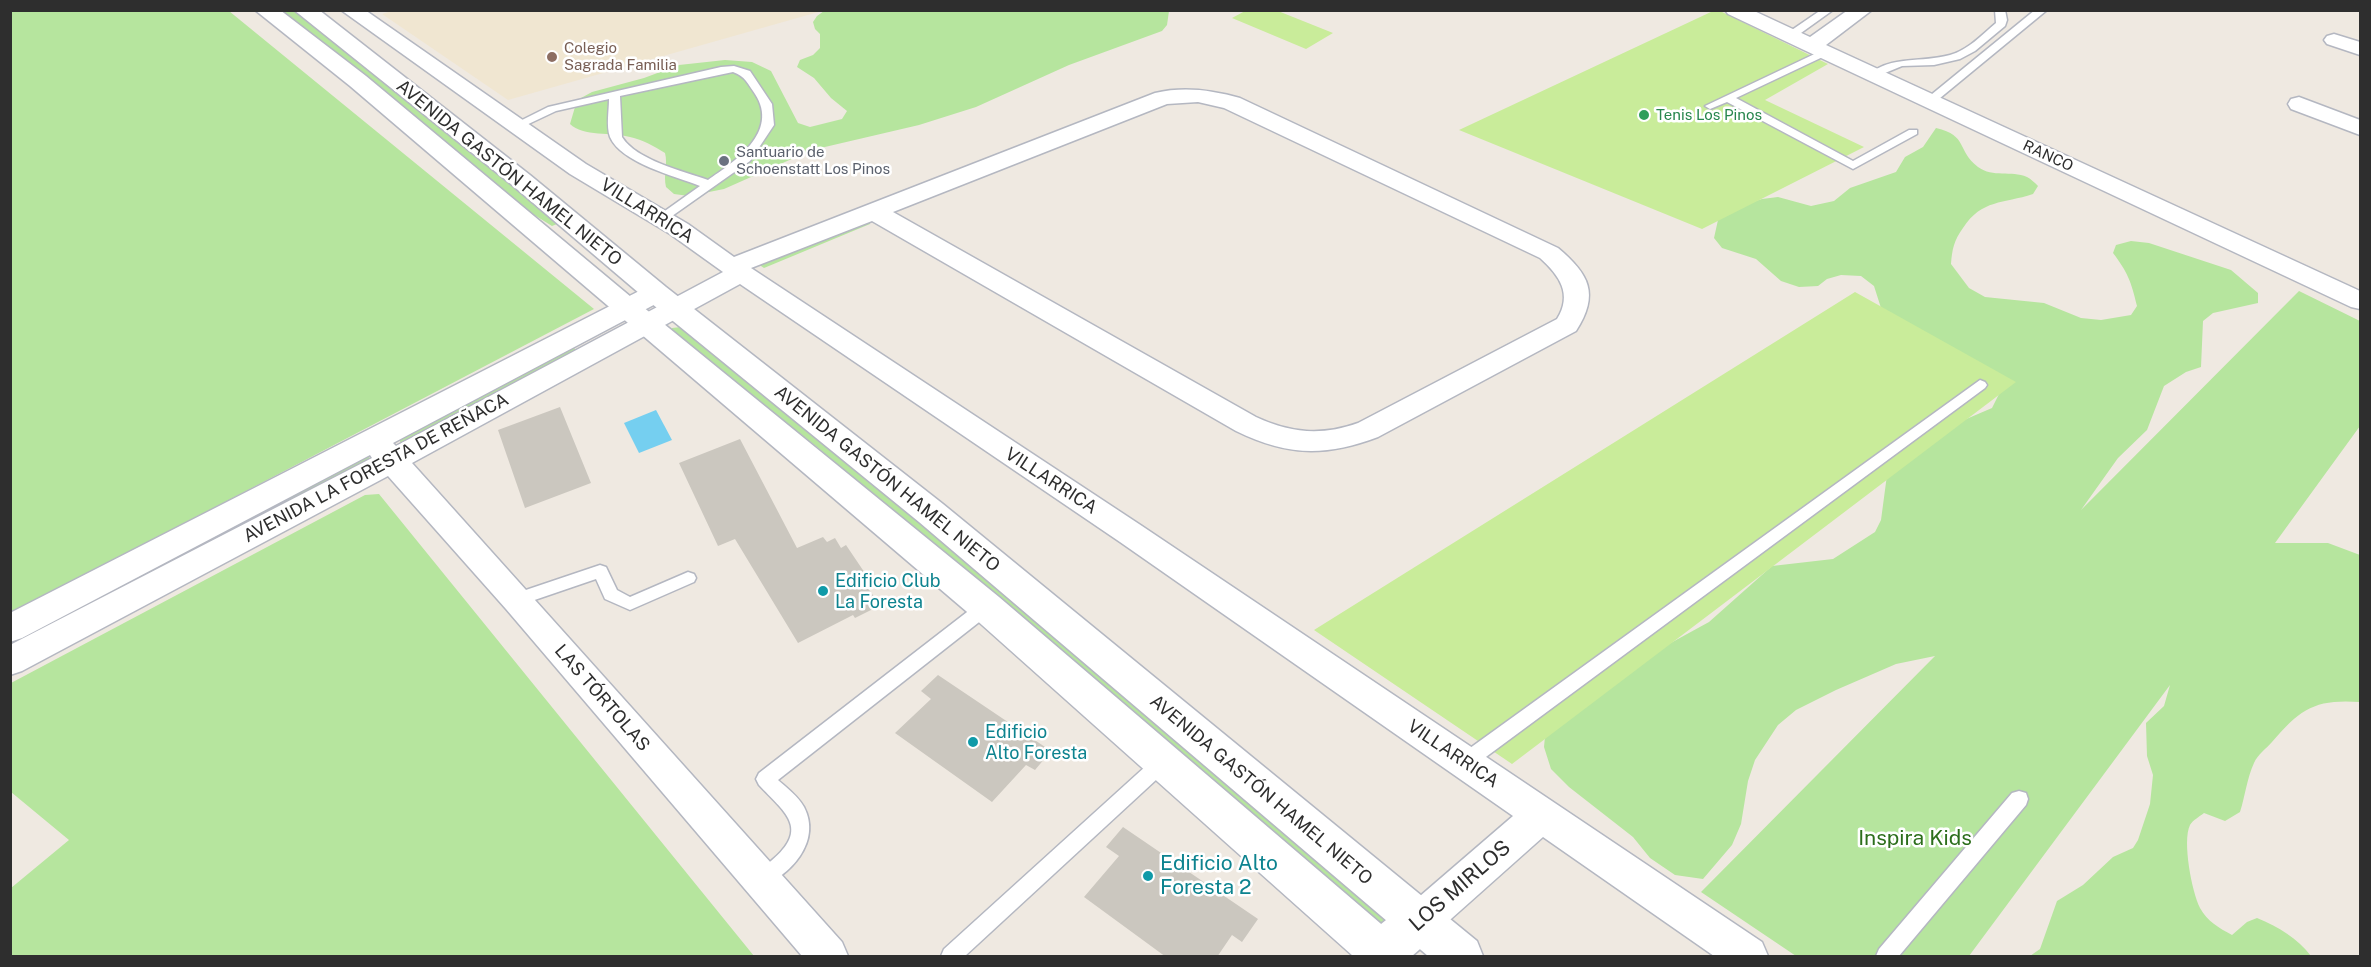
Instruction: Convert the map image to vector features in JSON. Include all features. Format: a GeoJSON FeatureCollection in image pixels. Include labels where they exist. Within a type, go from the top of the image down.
{"type":"FeatureCollection","features":[{"type":"Feature","properties":{"kind":"main road","name":"AVENIDA GASTÓN HAMEL NIETO"},"geometry":{"type":"LineString","coordinates":[[266,10],[651,309],[931,513],[1461,957]]}},
{"type":"Feature","properties":{"kind":"main road","name":"AVENIDA GASTÓN HAMEL NIETO"},"geometry":{"type":"LineString","coordinates":[[305,10],[512,172],[651,309],[1382,956]]}},
{"type":"Feature","properties":{"kind":"main road","name":"LOS MIRLOS"},"geometry":{"type":"LineString","coordinates":[[1382,956],[1419,922]]}},
{"type":"Feature","properties":{"kind":"street","name":"RANCO"},"geometry":{"type":"LineString","coordinates":[[1735,10],[2361,302]]}},
{"type":"Feature","properties":{"kind":"street"},"geometry":{"type":"LineString","coordinates":[[1818,49],[1862,10]]}},
{"type":"Feature","properties":{"kind":"street","name":"VILLARRICA"},"geometry":{"type":"LineString","coordinates":[[360,12],[578,169],[661,218],[1131,534],[1748,957]]}},
{"type":"Feature","properties":{"kind":"street"},"geometry":{"type":"LineString","coordinates":[[2334,40],[2361,50]]}},
{"type":"Feature","properties":{"kind":"street","name":"AVENIDA LA FORESTA DE REÑACA"},"geometry":{"type":"LineString","coordinates":[[10,661],[383,451],[651,309],[883,217],[929,189],[1163,98],[1191,95],[1232,103],[1549,253],[1569,272],[1575,283],[1578,292],[1576,309],[1567,325],[1368,430],[1336,441],[1299,442],[1261,433],[883,217]]}},
{"type":"Feature","properties":{"kind":"street"},"geometry":{"type":"LineString","coordinates":[[2299,104],[2361,128]]}},
{"type":"Feature","properties":{"kind":"street","name":"AVENIDA LA FORESTA DE REÑACA"},"geometry":{"type":"LineString","coordinates":[[10,629],[383,451]]}},
{"type":"Feature","properties":{"kind":"street","name":"LAS TÓRTOLAS"},"geometry":{"type":"LineString","coordinates":[[383,451],[517,600],[828,957]]}},
{"type":"Feature","properties":{"kind":"street","name":"LOS MIRLOS"},"geometry":{"type":"LineString","coordinates":[[1419,922],[1542,815]]}},
{"type":"Feature","properties":{"kind":"lane"},"geometry":{"type":"LineString","coordinates":[[1790,36],[1828,10]]}},
{"type":"Feature","properties":{"kind":"lane"},"geometry":{"type":"LineString","coordinates":[[1873,75],[1893,65],[1934,62],[1964,53],[2001,24],[2000,10]]}},
{"type":"Feature","properties":{"kind":"lane"},"geometry":{"type":"LineString","coordinates":[[1930,101],[2042,10]]}},
{"type":"Feature","properties":{"kind":"lane"},"geometry":{"type":"LineString","coordinates":[[1710,106],[1818,49]]}},
{"type":"Feature","properties":{"kind":"lane"},"geometry":{"type":"LineString","coordinates":[[516,126],[552,109],[722,70],[734,69],[746,73],[767,104],[768,125],[746,159],[661,218]]}},
{"type":"Feature","properties":{"kind":"lane"},"geometry":{"type":"LineString","coordinates":[[615,95],[616,137],[622,146],[636,156],[709,185]]}},
{"type":"Feature","properties":{"kind":"lane"},"geometry":{"type":"LineString","coordinates":[[1728,98],[1853,166],[1913,132]]}},
{"type":"Feature","properties":{"kind":"lane"},"geometry":{"type":"LineString","coordinates":[[1465,762],[1980,385]]}},
{"type":"Feature","properties":{"kind":"lane"},"geometry":{"type":"LineString","coordinates":[[517,600],[600,571],[611,594],[630,604],[688,578]]}},
{"type":"Feature","properties":{"kind":"lane"},"geometry":{"type":"LineString","coordinates":[[759,879],[774,871],[787,860],[800,832],[796,812],[765,779],[986,607]]}},
{"type":"Feature","properties":{"kind":"lane"},"geometry":{"type":"LineString","coordinates":[[951,957],[1164,762]]}},
{"type":"Feature","properties":{"kind":"lane"},"geometry":{"type":"LineString","coordinates":[[1886,957],[2019,799]]}},
{"type":"Feature","properties":{"kind":"shaded area","name":"Colegio Sagrada Familia"},"geometry":{"type":"Polygon","coordinates":[[[395,10],[822,11],[508,100],[382,14],[395,10]]]}},
{"type":"Feature","properties":{"kind":"green space","name":"Tenis Los Pinos"},"geometry":{"type":"Polygon","coordinates":[[[1718,10],[1828,64],[1765,100],[1864,147],[1702,229],[1459,130],[1713,11],[1718,10]]]}},
{"type":"Feature","properties":{"kind":"green space"},"geometry":{"type":"Polygon","coordinates":[[[11,11],[229,11],[594,309],[11,614],[11,11]]]}},
{"type":"Feature","properties":{"kind":"green space"},"geometry":{"type":"Polygon","coordinates":[[[279,11],[293,11],[322,31],[398,90],[557,224],[552,226],[523,208],[387,94],[279,11]]]}},
{"type":"Feature","properties":{"kind":"green space","name":"Santuario de Schoenstatt Los Pinos"},"geometry":{"type":"Polygon","coordinates":[[[824,11],[1169,11],[1167,25],[1162,31],[1069,65],[976,107],[919,125],[812,150],[724,189],[689,196],[674,194],[666,187],[666,157],[661,150],[635,138],[590,133],[570,124],[575,107],[581,98],[592,92],[644,78],[679,65],[725,60],[752,62],[771,71],[798,123],[810,127],[842,119],[847,111],[831,98],[814,78],[797,67],[800,60],[813,55],[820,48],[820,34],[813,22],[824,11]]]}},
{"type":"Feature","properties":{"kind":"green space"},"geometry":{"type":"Polygon","coordinates":[[[1245,11],[1278,11],[1333,33],[1306,49],[1232,18],[1245,11]]]}},
{"type":"Feature","properties":{"kind":"green space","name":"Inspira Kids"},"geometry":{"type":"Polygon","coordinates":[[[1936,128],[1958,139],[1971,161],[1978,167],[1990,172],[2021,175],[2038,186],[2033,194],[1994,204],[1978,212],[1957,237],[1951,264],[1969,288],[1985,297],[2044,303],[2081,318],[2101,320],[2131,315],[2137,306],[2133,290],[2126,272],[2113,253],[2116,245],[2131,241],[2149,243],[2231,270],[2258,293],[2258,303],[2213,313],[2203,321],[2201,367],[2186,372],[2164,386],[2147,430],[2118,458],[2081,510],[2299,291],[2360,321],[2360,426],[2275,543],[2328,543],[2360,555],[2360,702],[2320,704],[2292,721],[2256,760],[2240,812],[2225,821],[2204,813],[2191,823],[2187,842],[2194,891],[2200,908],[2210,920],[2232,935],[2247,922],[2257,918],[2287,934],[2311,956],[2030,956],[2040,949],[2057,901],[2083,885],[2113,857],[2133,848],[2138,840],[2150,804],[2153,775],[2147,756],[2146,723],[2164,706],[2170,685],[1969,956],[1796,956],[1701,892],[1935,656],[1896,664],[1836,690],[1796,710],[1778,725],[1755,760],[1748,781],[1741,824],[1732,845],[1703,879],[1675,875],[1650,858],[1633,837],[1569,787],[1551,769],[1544,747],[1546,726],[1656,651],[1709,622],[1772,566],[1833,559],[1875,532],[1881,520],[1887,475],[1950,426],[1992,408],[2002,388],[1881,308],[1874,286],[1861,276],[1841,275],[1827,279],[1818,286],[1799,287],[1781,281],[1756,259],[1722,248],[1714,238],[1718,220],[1749,203],[1778,197],[1811,206],[1834,201],[1850,188],[1896,172],[1905,157],[1923,147],[1936,128]]]}},
{"type":"Feature","properties":{"kind":"green space"},"geometry":{"type":"Polygon","coordinates":[[[870,220],[870,224],[764,268],[758,264],[870,220]]]}},
{"type":"Feature","properties":{"kind":"green space"},"geometry":{"type":"Polygon","coordinates":[[[1855,292],[2016,382],[1512,764],[1314,630],[1855,292]]]}},
{"type":"Feature","properties":{"kind":"green space"},"geometry":{"type":"Polygon","coordinates":[[[681,327],[965,557],[1388,916],[1376,928],[817,447],[671,333],[672,328],[681,327]]]}},
{"type":"Feature","properties":{"kind":"green space"},"geometry":{"type":"Polygon","coordinates":[[[573,347],[577,351],[405,442],[400,442],[400,438],[573,347]]]}},
{"type":"Feature","properties":{"kind":"green space"},"geometry":{"type":"Polygon","coordinates":[[[368,456],[371,460],[11,649],[11,639],[368,456]]]}},
{"type":"Feature","properties":{"kind":"green space"},"geometry":{"type":"Polygon","coordinates":[[[379,494],[754,956],[11,956],[11,888],[69,840],[11,792],[11,683],[365,495],[379,494]]]}},
{"type":"Feature","properties":{"kind":"water"},"geometry":{"type":"Polygon","coordinates":[[[656,410],[672,440],[639,453],[624,423],[656,410]]]}},
{"type":"Feature","properties":{"kind":"building"},"geometry":{"type":"Polygon","coordinates":[[[560,407],[591,483],[525,508],[498,430],[560,407]]]}},
{"type":"Feature","properties":{"kind":"building"},"geometry":{"type":"Polygon","coordinates":[[[740,439],[797,548],[823,537],[827,542],[835,538],[841,548],[846,545],[873,585],[867,587],[875,598],[870,601],[875,608],[855,618],[853,615],[798,643],[735,539],[718,546],[679,463],[740,439]]]}},
{"type":"Feature","properties":{"kind":"building","name":"Edificio Alto Foresta"},"geometry":{"type":"Polygon","coordinates":[[[938,675],[1051,751],[1035,770],[1026,765],[992,802],[895,733],[931,699],[921,691],[938,675]]]}},
{"type":"Feature","properties":{"kind":"building","name":"Edificio Alto Foresta 2"},"geometry":{"type":"Polygon","coordinates":[[[1123,827],[1258,919],[1242,942],[1232,935],[1217,957],[1166,957],[1084,897],[1119,856],[1106,847],[1123,827]]]}},
{"type":"Feature","properties":{"kind":"place","name":"Colegio Sagrada Familia"},"geometry":{"type":"Point","coordinates":[552,57]}},
{"type":"Feature","properties":{"kind":"place","name":"Tenis Los Pinos"},"geometry":{"type":"Point","coordinates":[1644,115]}},
{"type":"Feature","properties":{"kind":"place","name":"Santuario de Schoenstatt Los Pinos"},"geometry":{"type":"Point","coordinates":[724,161]}},
{"type":"Feature","properties":{"kind":"place","name":"Edificio Club La Foresta"},"geometry":{"type":"Point","coordinates":[823,591]}},
{"type":"Feature","properties":{"kind":"place","name":"Edificio Alto Foresta"},"geometry":{"type":"Point","coordinates":[973,742]}},
{"type":"Feature","properties":{"kind":"place","name":"Edificio Alto Foresta 2"},"geometry":{"type":"Point","coordinates":[1148,876]}}]}
